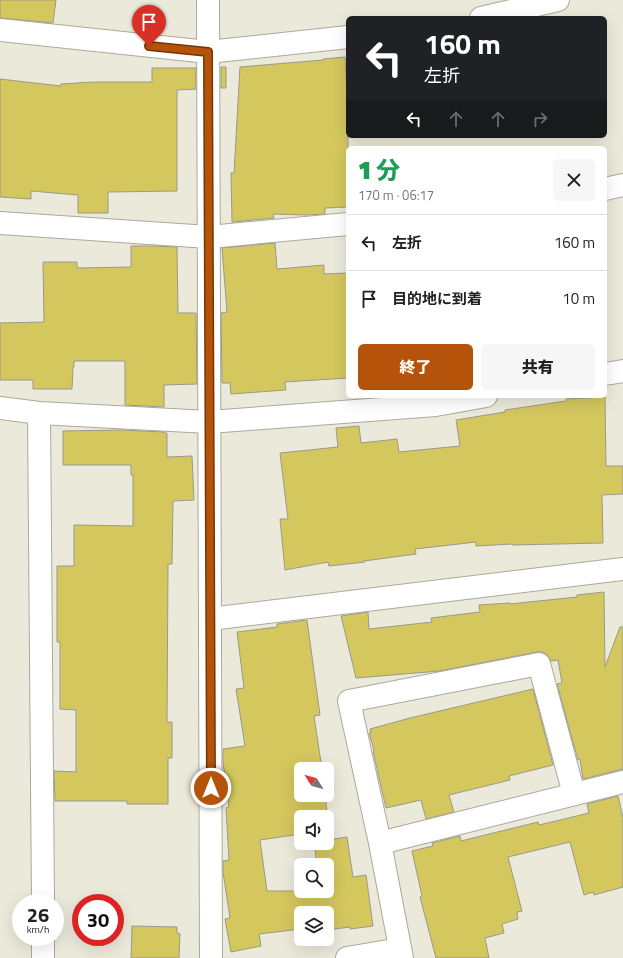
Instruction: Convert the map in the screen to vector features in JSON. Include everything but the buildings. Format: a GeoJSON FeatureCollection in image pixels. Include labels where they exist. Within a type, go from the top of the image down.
{"type":"FeatureCollection","features":[{"type":"Feature","properties":{"kind":"street"},"geometry":{"type":"LineString","coordinates":[[208,0],[212,958]]}},
{"type":"Feature","properties":{"kind":"street"},"geometry":{"type":"LineString","coordinates":[[490,16],[558,0]]}},
{"type":"Feature","properties":{"kind":"street"},"geometry":{"type":"LineString","coordinates":[[0,30],[208,52],[346,37]]}},
{"type":"Feature","properties":{"kind":"street"},"geometry":{"type":"LineString","coordinates":[[607,189],[623,185]]}},
{"type":"Feature","properties":{"kind":"street"},"geometry":{"type":"LineString","coordinates":[[0,223],[209,237],[346,224]]}},
{"type":"Feature","properties":{"kind":"street"},"geometry":{"type":"LineString","coordinates":[[607,374],[623,371]]}},
{"type":"Feature","properties":{"kind":"street"},"geometry":{"type":"LineString","coordinates":[[0,408],[39,413],[209,422],[436,405],[475,398]]}},
{"type":"Feature","properties":{"kind":"street"},"geometry":{"type":"LineString","coordinates":[[39,413],[43,894]]}},
{"type":"Feature","properties":{"kind":"street"},"geometry":{"type":"LineString","coordinates":[[210,619],[623,570]]}},
{"type":"Feature","properties":{"kind":"street"},"geometry":{"type":"LineString","coordinates":[[347,958],[401,954],[380,843],[349,701],[539,664],[574,794]]}},
{"type":"Feature","properties":{"kind":"street"},"geometry":{"type":"LineString","coordinates":[[380,843],[623,782]]}},
{"type":"Feature","properties":{"kind":"street"},"geometry":{"type":"LineString","coordinates":[[43,946],[43,958]]}},
{"type":"Feature","properties":{"kind":"route"},"geometry":{"type":"LineString","coordinates":[[149,46],[208,52],[211,788]]}}]}
